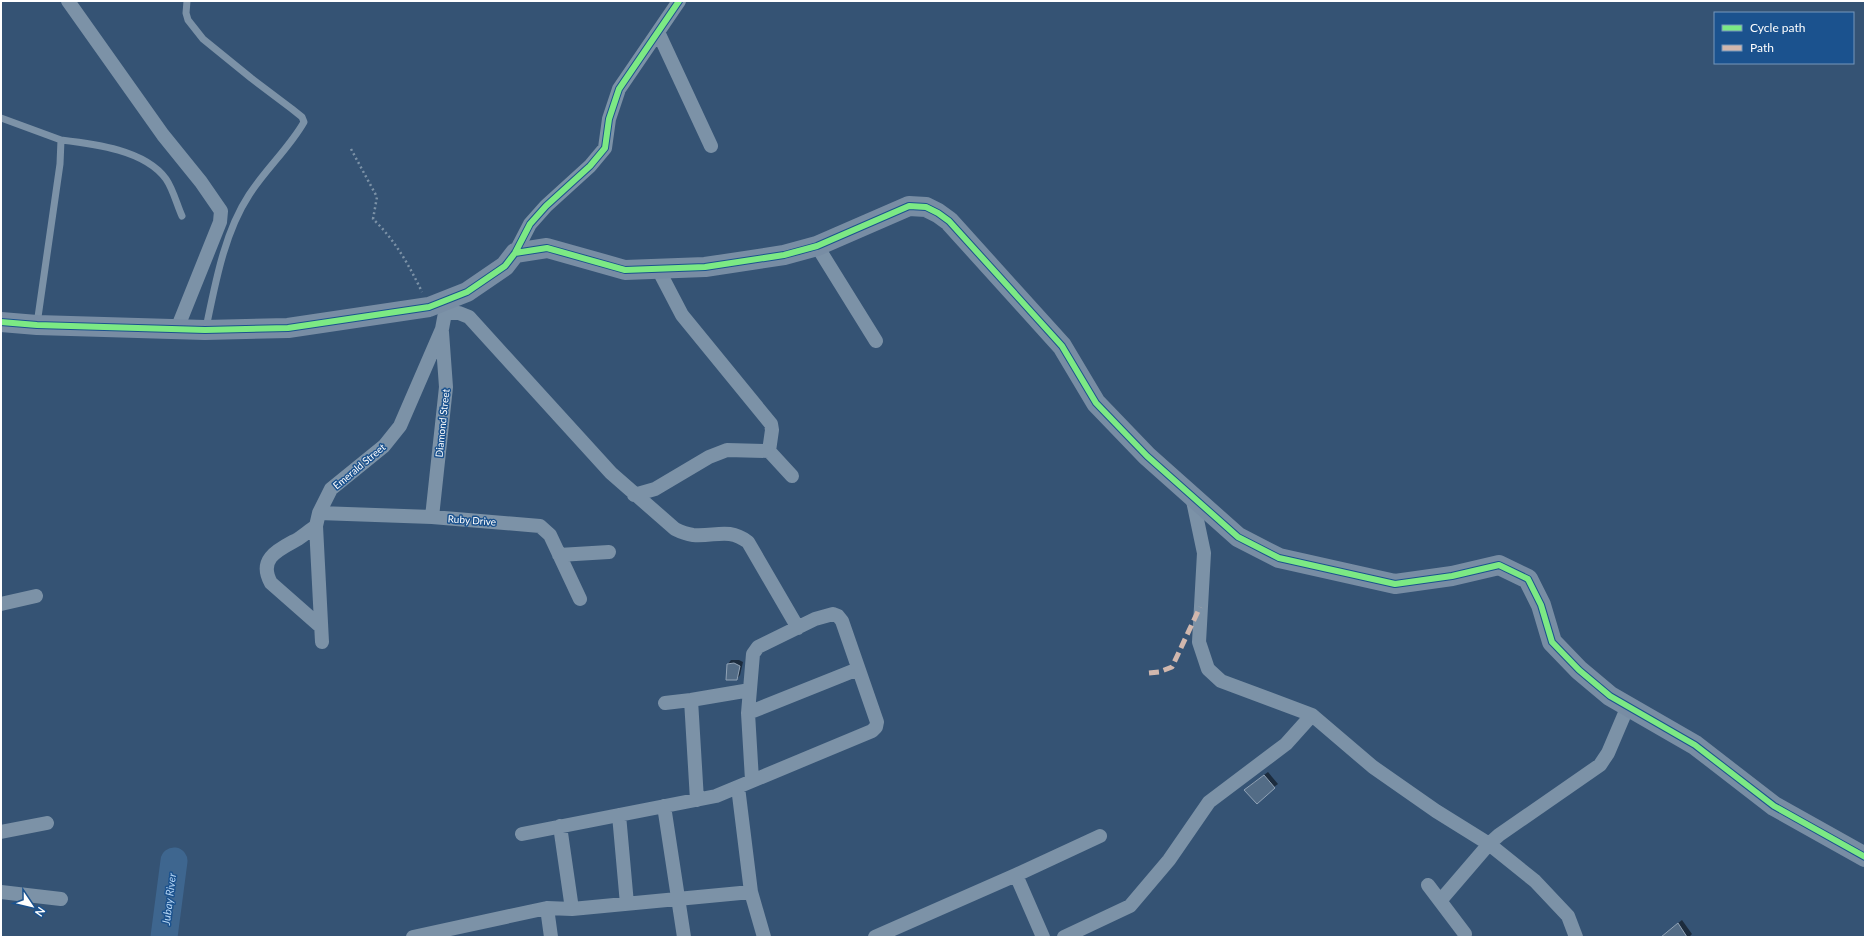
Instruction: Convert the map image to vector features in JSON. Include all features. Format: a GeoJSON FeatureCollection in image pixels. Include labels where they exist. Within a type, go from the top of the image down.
{"type":"FeatureCollection","features":[{"type":"Feature","properties":{"kind":"street"},"geometry":{"type":"LineString","coordinates":[[68,1],[163,135],[201,182],[221,211],[220,222],[177,329]]}},
{"type":"Feature","properties":{"kind":"street"},"geometry":{"type":"LineString","coordinates":[[1,322],[37,325],[205,330],[288,328],[439,306],[467,292],[505,266],[515,253],[530,224],[546,206],[590,166],[605,148],[609,119],[619,89],[679,1]]}},
{"type":"Feature","properties":{"kind":"street"},"geometry":{"type":"LineString","coordinates":[[658,32],[711,146]]}},
{"type":"Feature","properties":{"kind":"street"},"geometry":{"type":"LineString","coordinates":[[515,253],[547,248],[625,270],[705,267],[784,255],[817,246],[908,206],[926,207],[938,212],[949,221],[1062,346],[1096,403],[1147,456],[1238,537],[1278,558],[1395,584],[1452,576],[1499,565],[1528,579],[1541,604],[1552,642],[1579,670],[1610,696],[1695,745],[1774,806],[1865,857]]}},
{"type":"Feature","properties":{"kind":"street"},"geometry":{"type":"LineString","coordinates":[[817,246],[876,341]]}},
{"type":"Feature","properties":{"kind":"street"},"geometry":{"type":"LineString","coordinates":[[658,269],[682,315],[771,424],[772,430],[769,451]]}},
{"type":"Feature","properties":{"kind":"street"},"geometry":{"type":"LineString","coordinates":[[439,306],[469,317],[611,473],[634,495],[675,529],[686,534],[695,535],[726,533],[740,536],[748,542],[754,549],[798,628]]}},
{"type":"Feature","properties":{"kind":"street","name":"Emerald Street"},"geometry":{"type":"LineString","coordinates":[[322,642],[318,519],[331,489],[384,446],[400,426],[442,329],[439,306]]}},
{"type":"Feature","properties":{"kind":"street","name":"Diamond Street"},"geometry":{"type":"LineString","coordinates":[[432,517],[446,387],[442,329]]}},
{"type":"Feature","properties":{"kind":"street"},"geometry":{"type":"LineString","coordinates":[[634,495],[654,490],[709,457],[727,450],[769,451],[792,476]]}},
{"type":"Feature","properties":{"kind":"street"},"geometry":{"type":"LineString","coordinates":[[1192,496],[1204,553],[1200,642],[1208,669],[1221,681],[1312,714],[1373,767],[1436,811],[1489,844],[1535,881],[1568,916],[1576,937]]}},
{"type":"Feature","properties":{"kind":"street","name":"Ruby Drive"},"geometry":{"type":"LineString","coordinates":[[318,519],[432,517],[540,526],[550,535],[580,599]]}},
{"type":"Feature","properties":{"kind":"street"},"geometry":{"type":"LineString","coordinates":[[318,519],[300,538],[276,550],[269,560],[267,576],[271,583],[321,627]]}},
{"type":"Feature","properties":{"kind":"street"},"geometry":{"type":"LineString","coordinates":[[559,555],[609,552]]}},
{"type":"Feature","properties":{"kind":"street"},"geometry":{"type":"LineString","coordinates":[[1,604],[36,596]]}},
{"type":"Feature","properties":{"kind":"street"},"geometry":{"type":"LineString","coordinates":[[522,834],[716,796],[872,731],[876,727],[877,722],[842,621],[838,616],[833,614],[815,619],[758,647],[755,650],[753,654],[748,713],[752,780]]}},
{"type":"Feature","properties":{"kind":"street"},"geometry":{"type":"LineString","coordinates":[[748,713],[858,669]]}},
{"type":"Feature","properties":{"kind":"street"},"geometry":{"type":"LineString","coordinates":[[665,703],[750,690]]}},
{"type":"Feature","properties":{"kind":"street"},"geometry":{"type":"LineString","coordinates":[[691,700],[697,800]]}},
{"type":"Feature","properties":{"kind":"street"},"geometry":{"type":"LineString","coordinates":[[1440,901],[1489,844],[1499,835],[1600,765],[1608,753],[1628,706]]}},
{"type":"Feature","properties":{"kind":"street"},"geometry":{"type":"LineString","coordinates":[[1064,937],[1130,906],[1169,860],[1209,802],[1286,744],[1312,714]]}},
{"type":"Feature","properties":{"kind":"street"},"geometry":{"type":"LineString","coordinates":[[738,787],[751,892],[764,937]]}},
{"type":"Feature","properties":{"kind":"street"},"geometry":{"type":"LineString","coordinates":[[664,806],[684,937]]}},
{"type":"Feature","properties":{"kind":"street"},"geometry":{"type":"LineString","coordinates":[[619,815],[627,904]]}},
{"type":"Feature","properties":{"kind":"street"},"geometry":{"type":"LineString","coordinates":[[1,832],[47,823]]}},
{"type":"Feature","properties":{"kind":"street"},"geometry":{"type":"LineString","coordinates":[[560,826],[572,909]]}},
{"type":"Feature","properties":{"kind":"street"},"geometry":{"type":"LineString","coordinates":[[875,937],[900,932],[1100,836]]}},
{"type":"Feature","properties":{"kind":"street"},"geometry":{"type":"LineString","coordinates":[[1016,875],[1043,937]]}},
{"type":"Feature","properties":{"kind":"street"},"geometry":{"type":"LineString","coordinates":[[1428,885],[1465,934]]}},
{"type":"Feature","properties":{"kind":"street"},"geometry":{"type":"LineString","coordinates":[[1,892],[61,899]]}},
{"type":"Feature","properties":{"kind":"street"},"geometry":{"type":"LineString","coordinates":[[413,937],[546,908],[572,909],[751,892]]}},
{"type":"Feature","properties":{"kind":"street"},"geometry":{"type":"LineString","coordinates":[[546,908],[551,937]]}},
{"type":"Feature","properties":{"kind":"lane"},"geometry":{"type":"LineString","coordinates":[[187,1],[186,13],[188,20],[203,39],[251,78],[292,108],[302,117],[304,122],[252,190],[235,220],[216,280],[205,330]]}},
{"type":"Feature","properties":{"kind":"lane"},"geometry":{"type":"LineString","coordinates":[[1,118],[62,140],[109,146],[152,165],[167,180],[182,216]]}},
{"type":"Feature","properties":{"kind":"lane"},"geometry":{"type":"LineString","coordinates":[[37,325],[60,164],[62,140]]}},
{"type":"Feature","properties":{"kind":"path"},"geometry":{"type":"LineString","coordinates":[[351,149],[377,197],[373,219],[382,228],[405,258],[439,306]]}},
{"type":"Feature","properties":{"kind":"building"},"geometry":{"type":"Polygon","coordinates":[[[734,663],[740,666],[737,680],[726,680],[727,664],[734,663]]]}},
{"type":"Feature","properties":{"kind":"building"},"geometry":{"type":"Polygon","coordinates":[[[1264,775],[1275,788],[1257,804],[1244,790],[1264,775]]]}},
{"type":"Feature","properties":{"kind":"building"},"geometry":{"type":"Polygon","coordinates":[[[1678,923],[1687,937],[1661,937],[1678,923]]]}},
{"type":"Feature","properties":{"kind":"waterway","name":"Jubay River"},"geometry":{"type":"LineString","coordinates":[[164,937],[174,861]]}},
{"type":"Feature","properties":{"kind":"marked path"},"geometry":{"type":"LineString","coordinates":[[1149,673],[1159,672],[1172,667],[1200,607]]}},
{"type":"Feature","properties":{"kind":"cycle path"},"geometry":{"type":"LineString","coordinates":[[1,322],[37,325],[205,330],[288,328],[429,307],[467,292],[505,266],[515,253],[530,224],[546,206],[590,166],[605,148],[609,119],[619,89],[679,1]]}},
{"type":"Feature","properties":{"kind":"cycle path"},"geometry":{"type":"LineString","coordinates":[[515,253],[547,248],[625,270],[705,267],[784,255],[817,246],[909,206],[926,207],[949,221],[1062,346],[1096,403],[1147,456],[1238,537],[1279,558],[1395,584],[1452,576],[1499,565],[1528,579],[1541,605],[1552,642],[1579,670],[1610,696],[1695,745],[1774,806],[1865,857]]}}]}
